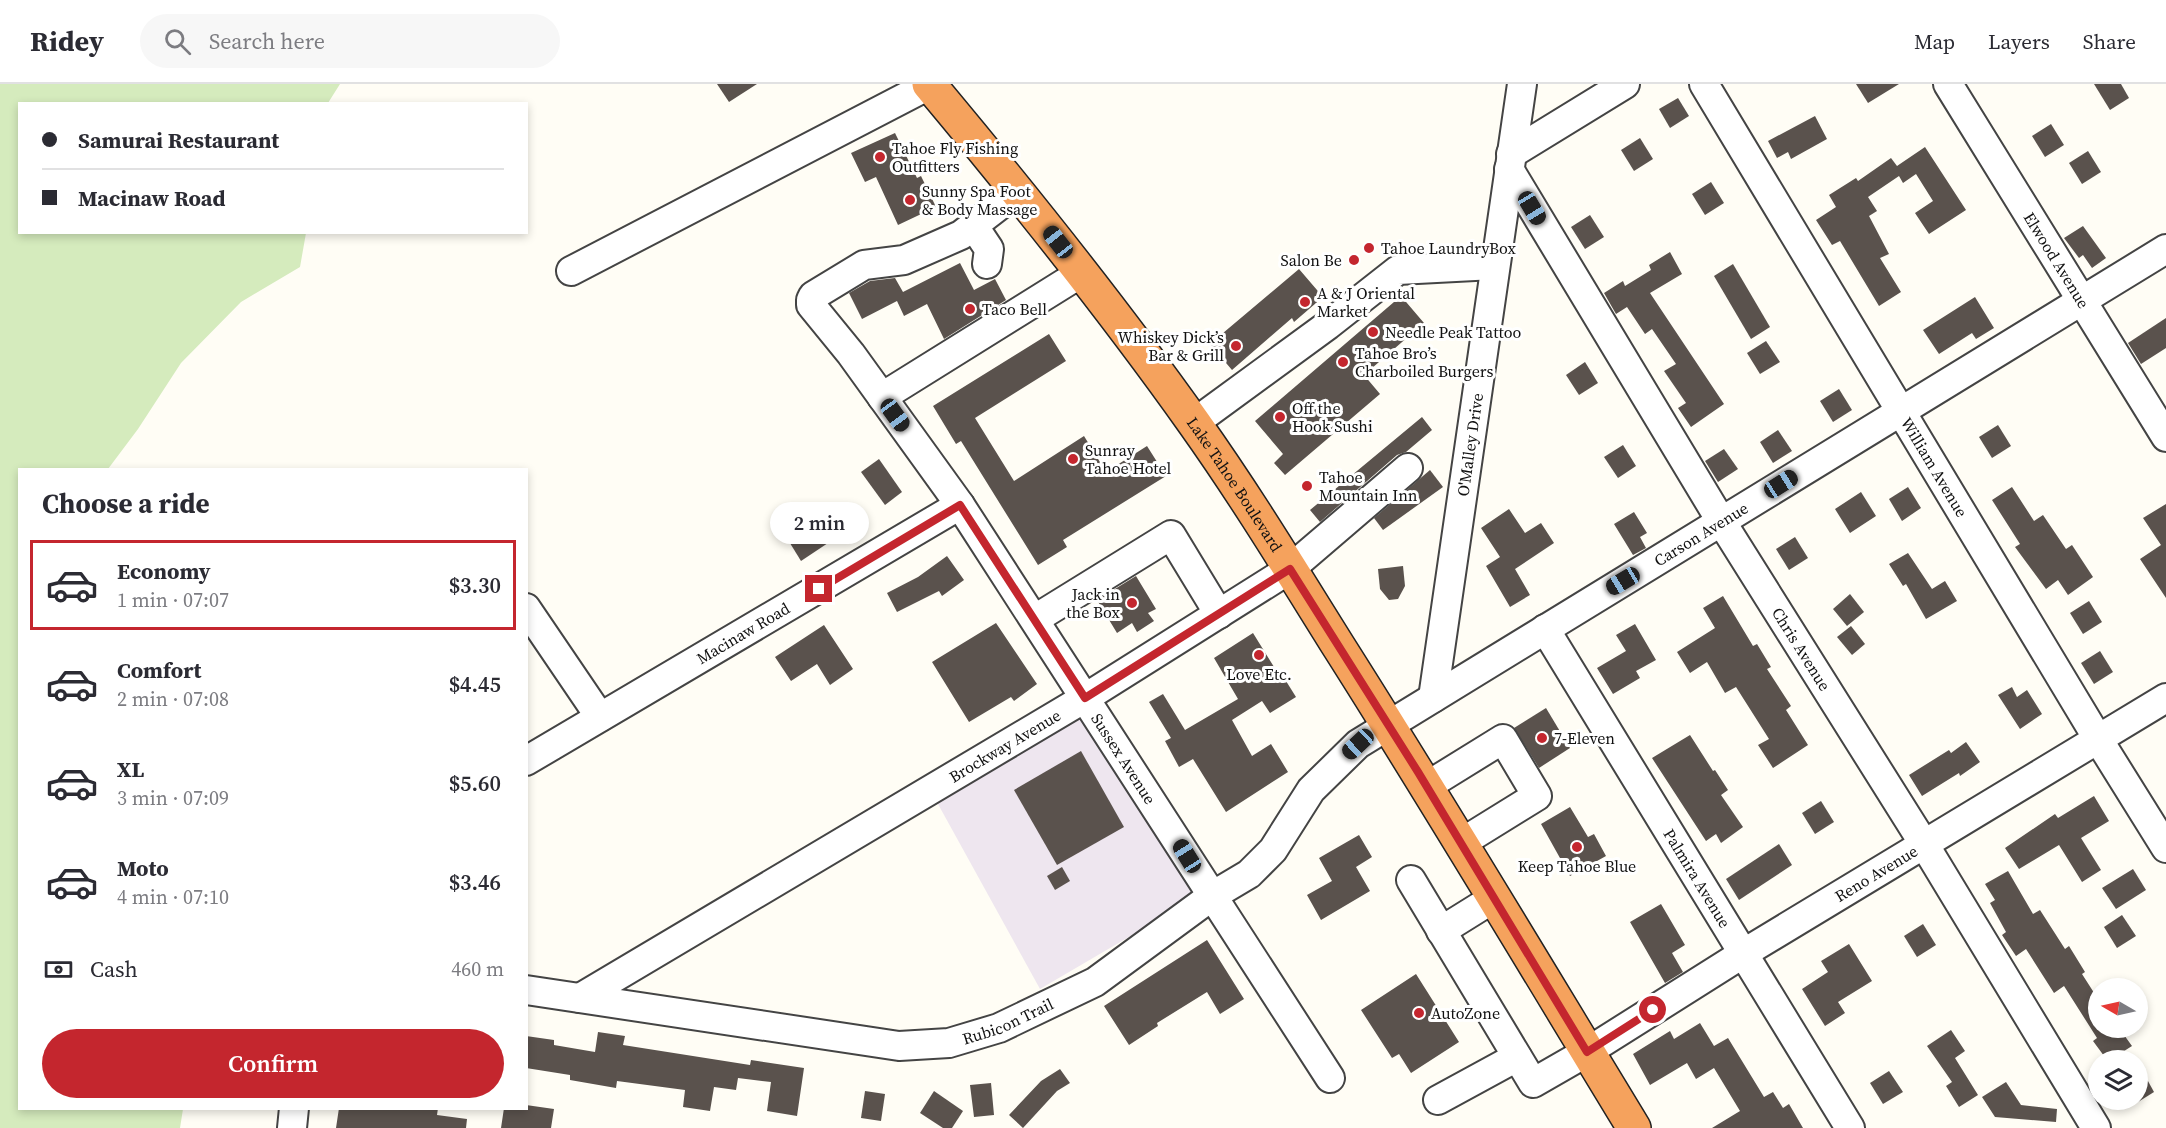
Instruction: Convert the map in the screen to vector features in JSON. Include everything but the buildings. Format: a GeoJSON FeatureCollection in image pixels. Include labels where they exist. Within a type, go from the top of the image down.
{"type":"FeatureCollection","features":[{"type":"Feature","properties":{"kind":"highway","name":"Lake Tahoe Boulevard"},"geometry":{"type":"LineString","coordinates":[[929,85],[1018,191],[1194,423],[1239,488],[1427,786],[1634,1128]]}},
{"type":"Feature","properties":{"kind":"street","name":"O'Malley Drive"},"geometry":{"type":"LineString","coordinates":[[1433,698],[1522,84]]}},
{"type":"Feature","properties":{"kind":"street"},"geometry":{"type":"LineString","coordinates":[[1510,161],[1625,84]]}},
{"type":"Feature","properties":{"kind":"street","name":"William Avenue"},"geometry":{"type":"LineString","coordinates":[[1704,84],[2166,848]]}},
{"type":"Feature","properties":{"kind":"street","name":"Elwood Avenue"},"geometry":{"type":"LineString","coordinates":[[1948,84],[2166,436]]}},
{"type":"Feature","properties":{"kind":"street"},"geometry":{"type":"LineString","coordinates":[[571,271],[929,85]]}},
{"type":"Feature","properties":{"kind":"street","name":"Chris Avenue"},"geometry":{"type":"LineString","coordinates":[[1510,161],[1721,521],[1924,844],[2096,1128]]}},
{"type":"Feature","properties":{"kind":"street"},"geometry":{"type":"LineString","coordinates":[[987,264],[989,249],[973,225],[1018,191]]}},
{"type":"Feature","properties":{"kind":"street","name":"Sussex Avenue"},"geometry":{"type":"LineString","coordinates":[[973,225],[961,235],[904,260],[864,265],[813,296],[810,300],[811,305],[851,354],[960,505],[1330,1078]]}},
{"type":"Feature","properties":{"kind":"street","name":"Carson Avenue"},"geometry":{"type":"LineString","coordinates":[[1389,725],[2166,249]]}},
{"type":"Feature","properties":{"kind":"street"},"geometry":{"type":"LineString","coordinates":[[1194,423],[1328,325],[1398,270],[1494,265]]}},
{"type":"Feature","properties":{"kind":"street"},"geometry":{"type":"LineString","coordinates":[[882,397],[1081,273]]}},
{"type":"Feature","properties":{"kind":"street","name":"Brockway Avenue"},"geometry":{"type":"LineString","coordinates":[[580,998],[1085,698],[1290,569],[1408,468]]}},
{"type":"Feature","properties":{"kind":"street","name":"Macinaw Road"},"geometry":{"type":"LineString","coordinates":[[528,760],[960,505]]}},
{"type":"Feature","properties":{"kind":"street"},"geometry":{"type":"LineString","coordinates":[[1035,619],[1171,535],[1219,614]]}},
{"type":"Feature","properties":{"kind":"street"},"geometry":{"type":"LineString","coordinates":[[528,611],[600,717]]}},
{"type":"Feature","properties":{"kind":"street","name":"Palmira Avenue"},"geometry":{"type":"LineString","coordinates":[[1545,629],[1850,1128]]}},
{"type":"Feature","properties":{"kind":"street","name":"Reno Avenue"},"geometry":{"type":"LineString","coordinates":[[1517,1057],[1533,1083],[2166,698]]}},
{"type":"Feature","properties":{"kind":"street","name":"Rubicon Trail"},"geometry":{"type":"LineString","coordinates":[[528,990],[898,1046],[949,1043],[999,1028],[1095,982],[1212,896],[1249,874],[1273,850],[1311,790],[1358,744],[1389,725]]}},
{"type":"Feature","properties":{"kind":"street"},"geometry":{"type":"LineString","coordinates":[[1427,786],[1503,740],[1537,796],[1461,843]]}},
{"type":"Feature","properties":{"kind":"street"},"geometry":{"type":"LineString","coordinates":[[1410,880],[1517,1057],[1438,1100]]}},
{"type":"Feature","properties":{"kind":"street"},"geometry":{"type":"LineString","coordinates":[[1441,931],[1494,898]]}},
{"type":"Feature","properties":{"kind":"street"},"geometry":{"type":"LineString","coordinates":[[292,1128],[294,1110]]}},
{"type":"Feature","properties":{"kind":"shaded area"},"geometry":{"type":"Polygon","coordinates":[[[1084,705],[1204,893],[1040,989],[933,795],[1084,705]]]}},
{"type":"Feature","properties":{"kind":"green space"},"geometry":{"type":"Polygon","coordinates":[[[0,84],[340,84],[329,102],[18,102],[18,234],[306,234],[300,267],[241,302],[181,363],[138,429],[109,468],[18,468],[18,1110],[183,1110],[180,1128],[0,1128],[0,84]]]}},
{"type":"Feature","properties":{"kind":"place","name":"Tahoe Fly Fishing Outfitters"},"geometry":{"type":"Point","coordinates":[880,157]}},
{"type":"Feature","properties":{"kind":"place","name":"Sunny Spa Foot & Body Massage"},"geometry":{"type":"Point","coordinates":[910,200]}},
{"type":"Feature","properties":{"kind":"place","name":"Tahoe LaundryBox"},"geometry":{"type":"Point","coordinates":[1369,248]}},
{"type":"Feature","properties":{"kind":"place","name":"Salon Be"},"geometry":{"type":"Point","coordinates":[1354,260]}},
{"type":"Feature","properties":{"kind":"place","name":"A & J Oriental Market"},"geometry":{"type":"Point","coordinates":[1305,302]}},
{"type":"Feature","properties":{"kind":"place","name":"Taco Bell"},"geometry":{"type":"Point","coordinates":[970,309]}},
{"type":"Feature","properties":{"kind":"place","name":"Needle Peak Tattoo"},"geometry":{"type":"Point","coordinates":[1373,332]}},
{"type":"Feature","properties":{"kind":"place","name":"Whiskey Dick’s Bar & Grill"},"geometry":{"type":"Point","coordinates":[1236,346]}},
{"type":"Feature","properties":{"kind":"place","name":"Tahoe Bro’s Charboiled Burgers"},"geometry":{"type":"Point","coordinates":[1343,362]}},
{"type":"Feature","properties":{"kind":"place","name":"Off the Hook Sushi"},"geometry":{"type":"Point","coordinates":[1280,417]}},
{"type":"Feature","properties":{"kind":"place","name":"Sunray Tahoe Hotel"},"geometry":{"type":"Point","coordinates":[1073,459]}},
{"type":"Feature","properties":{"kind":"place","name":"Tahoe Mountain Inn"},"geometry":{"type":"Point","coordinates":[1307,486]}},
{"type":"Feature","properties":{"kind":"place","name":"Jack in the Box"},"geometry":{"type":"Point","coordinates":[1132,603]}},
{"type":"Feature","properties":{"kind":"place","name":"Love Etc."},"geometry":{"type":"Point","coordinates":[1259,655]}},
{"type":"Feature","properties":{"kind":"place","name":"7-Eleven"},"geometry":{"type":"Point","coordinates":[1542,738]}},
{"type":"Feature","properties":{"kind":"place","name":"Keep Tahoe Blue"},"geometry":{"type":"Point","coordinates":[1577,847]}},
{"type":"Feature","properties":{"kind":"place","name":"AutoZone"},"geometry":{"type":"Point","coordinates":[1419,1013]}},
{"type":"Feature","properties":{"kind":"route"},"geometry":{"type":"LineString","coordinates":[[819,589],[960,505],[1085,698],[1290,569],[1418,772],[1587,1052],[1653,1010]]}}]}
